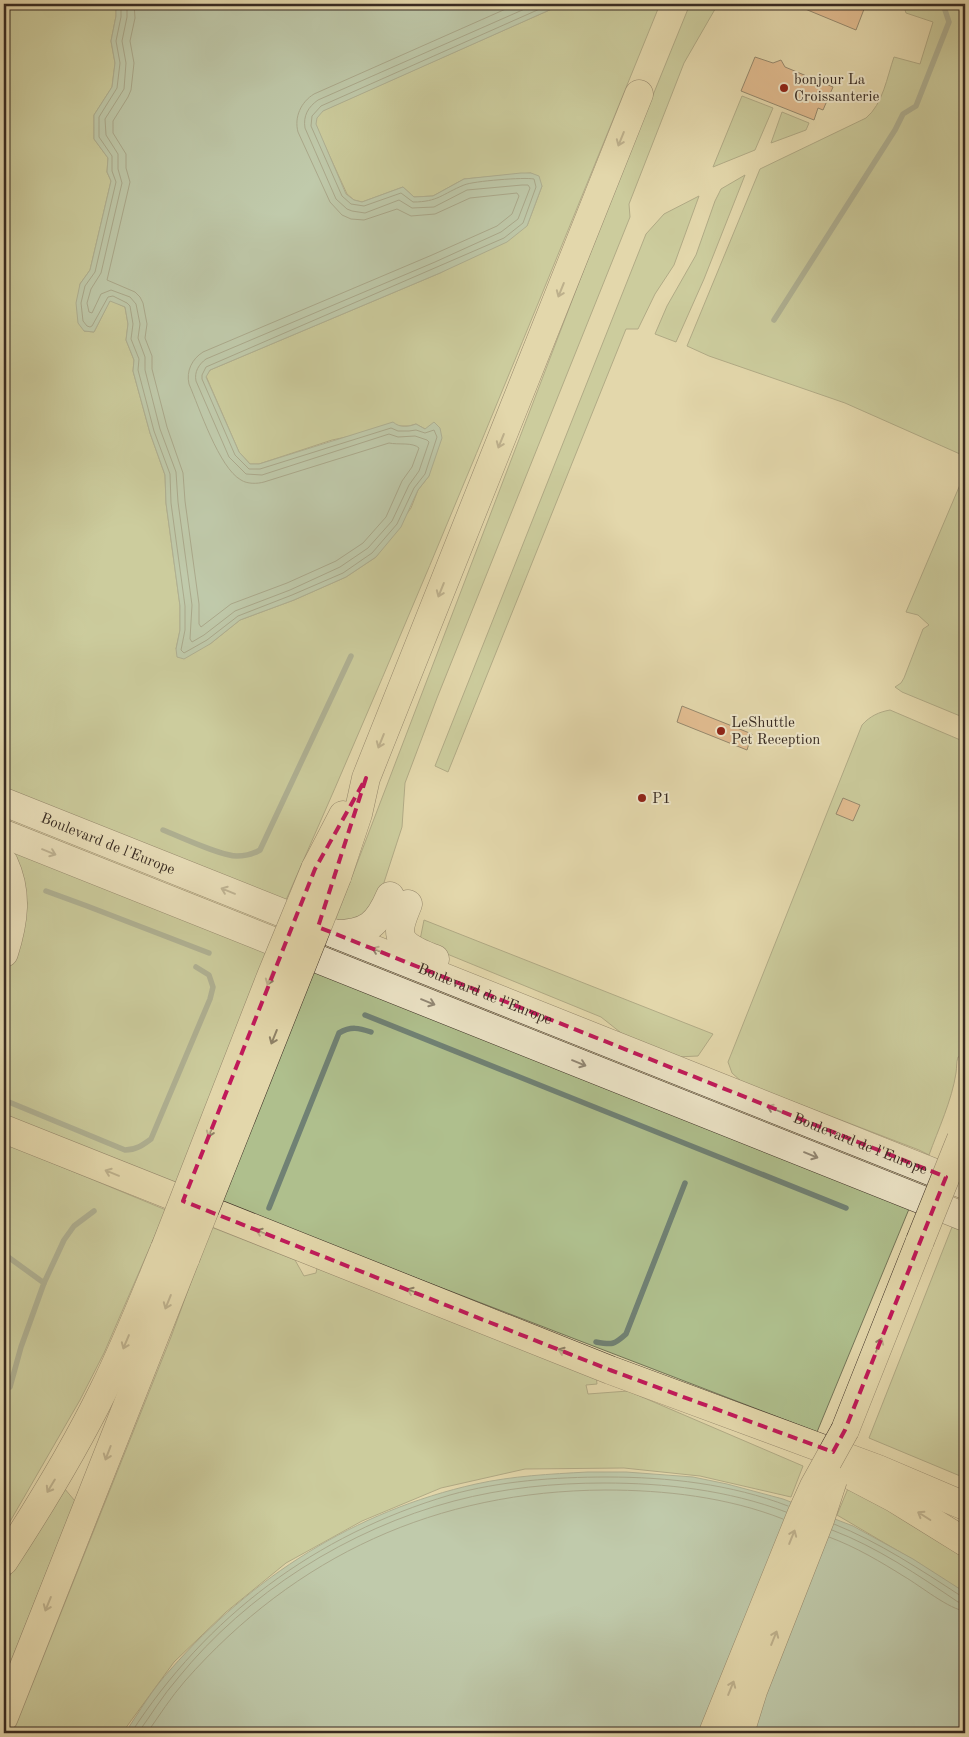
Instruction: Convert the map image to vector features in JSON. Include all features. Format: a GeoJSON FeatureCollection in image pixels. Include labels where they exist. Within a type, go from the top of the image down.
{"type":"FeatureCollection","features":[{"type":"Feature","properties":{"kind":"highway"},"geometry":{"type":"LineString","coordinates":[[4,1717],[175,1252],[326,873],[358,814],[366,778],[639,94]]}},
{"type":"Feature","properties":{"kind":"highway"},"geometry":{"type":"LineString","coordinates":[[4,1130],[610,1370],[841,1455],[965,1506]]}},
{"type":"Feature","properties":{"kind":"highway"},"geometry":{"type":"LineString","coordinates":[[713,1733],[801,1515],[845,1430],[961,1139]]}},
{"type":"Feature","properties":{"kind":"highway"},"geometry":{"type":"LineString","coordinates":[[4,1561],[54,1482],[92,1414],[122,1352],[175,1252]]}},
{"type":"Feature","properties":{"kind":"highway"},"geometry":{"type":"LineString","coordinates":[[610,1370],[831,1464],[894,1498],[965,1542]]}},
{"type":"Feature","properties":{"kind":"highway"},"geometry":{"type":"LineString","coordinates":[[740,1733],[753,1691],[820,1520],[835,1473],[845,1430]]}},
{"type":"Feature","properties":{"kind":"main road","name":"Boulevard de l'Europe"},"geometry":{"type":"LineString","coordinates":[[4,802],[965,1185]]}},
{"type":"Feature","properties":{"kind":"main road","name":"Boulevard de l'Europe"},"geometry":{"type":"LineString","coordinates":[[4,834],[965,1217]]}},
{"type":"Feature","properties":{"kind":"main road"},"geometry":{"type":"LineString","coordinates":[[4,862],[11,881],[14,902],[12,924],[4,952]]}},
{"type":"Feature","properties":{"kind":"main road"},"geometry":{"type":"LineString","coordinates":[[336,934],[350,934],[366,930],[399,900],[400,932],[402,939],[408,946],[428,956],[566,1012],[630,1051]]}},
{"type":"Feature","properties":{"kind":"highlighted area"},"geometry":{"type":"Polygon","coordinates":[[[366,778],[318,927],[946,1177],[845,1430],[833,1452],[610,1370],[183,1201],[315,869],[366,778]]]}},
{"type":"Feature","properties":{"kind":"green space"},"geometry":{"type":"Polygon","coordinates":[[[4,4],[116,4],[116,16],[111,41],[115,63],[112,87],[94,115],[94,139],[108,158],[107,172],[111,181],[90,270],[80,284],[84,331],[94,332],[110,300],[125,307],[128,324],[126,340],[134,360],[133,371],[150,433],[165,475],[166,503],[180,606],[180,630],[176,649],[210,644],[240,620],[294,600],[346,577],[376,557],[411,508],[418,490],[429,476],[425,429],[416,424],[332,440],[259,464],[250,464],[239,452],[206,376],[210,370],[440,273],[527,226],[542,186],[531,173],[464,179],[433,196],[414,197],[403,187],[362,202],[354,200],[347,194],[315,124],[316,118],[322,111],[563,4],[660,4],[430,566],[286,900],[4,789],[4,4]]]}},
{"type":"Feature","properties":{"kind":"green space"},"geometry":{"type":"Polygon","coordinates":[[[690,4],[718,4],[684,63],[629,204],[630,217],[437,698],[405,783],[402,827],[377,904],[353,922],[335,921],[612,196],[690,4]]]}},
{"type":"Feature","properties":{"kind":"green space"},"geometry":{"type":"Polygon","coordinates":[[[903,4],[965,4],[965,461],[960,454],[845,403],[709,356],[687,346],[760,169],[866,118],[877,105],[894,57],[920,64],[933,22],[906,13],[903,4]]]}},
{"type":"Feature","properties":{"kind":"green space"},"geometry":{"type":"Polygon","coordinates":[[[742,96],[773,108],[755,150],[713,167],[742,96]]]}},
{"type":"Feature","properties":{"kind":"green space"},"geometry":{"type":"Polygon","coordinates":[[[782,112],[809,123],[806,130],[771,143],[782,112]]]}},
{"type":"Feature","properties":{"kind":"green space"},"geometry":{"type":"Polygon","coordinates":[[[745,175],[704,279],[676,342],[655,334],[667,306],[696,255],[721,189],[745,175]]]}},
{"type":"Feature","properties":{"kind":"green space"},"geometry":{"type":"Polygon","coordinates":[[[699,196],[674,265],[655,294],[638,329],[626,329],[448,772],[435,766],[646,234],[664,214],[699,196]]]}},
{"type":"Feature","properties":{"kind":"green space"},"geometry":{"type":"Polygon","coordinates":[[[965,473],[965,718],[902,692],[895,687],[904,678],[923,629],[929,625],[918,615],[906,612],[965,473]]]}},
{"type":"Feature","properties":{"kind":"green space"},"geometry":{"type":"Polygon","coordinates":[[[890,710],[965,742],[965,1042],[962,1056],[957,1059],[954,1083],[948,1104],[929,1155],[742,1082],[732,1073],[728,1062],[862,725],[875,715],[890,710]]]}},
{"type":"Feature","properties":{"kind":"green space"},"geometry":{"type":"Polygon","coordinates":[[[7,849],[269,952],[177,1184],[4,1115],[4,979],[15,948],[27,903],[21,878],[7,849]]]}},
{"type":"Feature","properties":{"kind":"green space"},"geometry":{"type":"Polygon","coordinates":[[[424,920],[713,1034],[698,1056],[676,1057],[630,1040],[601,1017],[430,947],[420,940],[424,920]]]}},
{"type":"Feature","properties":{"kind":"green space"},"geometry":{"type":"Polygon","coordinates":[[[314,969],[909,1209],[817,1432],[221,1203],[314,969]]]}},
{"type":"Feature","properties":{"kind":"green space"},"geometry":{"type":"Polygon","coordinates":[[[4,1143],[166,1210],[104,1353],[80,1400],[4,1532],[4,1143]]]}},
{"type":"Feature","properties":{"kind":"green space"},"geometry":{"type":"Polygon","coordinates":[[[211,1227],[295,1260],[304,1276],[316,1273],[317,1268],[596,1375],[597,1384],[586,1385],[588,1394],[628,1391],[803,1466],[791,1497],[700,1476],[624,1468],[525,1469],[441,1488],[362,1521],[286,1563],[226,1612],[174,1662],[122,1733],[13,1733],[171,1337],[211,1227]]]}},
{"type":"Feature","properties":{"kind":"green space"},"geometry":{"type":"Polygon","coordinates":[[[952,1227],[965,1232],[965,1478],[869,1438],[952,1227]]]}},
{"type":"Feature","properties":{"kind":"green space"},"geometry":{"type":"Polygon","coordinates":[[[849,1486],[965,1557],[965,1598],[917,1562],[837,1515],[849,1486]]]}},
{"type":"Feature","properties":{"kind":"green space"},"geometry":{"type":"Polygon","coordinates":[[[64,1488],[75,1501],[4,1678],[4,1585],[64,1488]]]}},
{"type":"Feature","properties":{"kind":"water"},"geometry":{"type":"Polygon","coordinates":[[[116,4],[563,4],[323,111],[317,118],[316,124],[346,194],[354,200],[362,202],[403,187],[414,197],[433,196],[464,179],[521,173],[531,173],[539,176],[542,186],[527,226],[507,242],[440,273],[210,370],[206,377],[239,452],[250,464],[259,464],[393,422],[404,426],[416,424],[425,429],[434,422],[440,428],[442,438],[429,476],[418,490],[401,527],[376,557],[346,577],[294,600],[240,620],[210,644],[184,659],[177,657],[176,649],[180,630],[180,606],[166,503],[165,475],[150,433],[133,371],[134,360],[126,340],[128,324],[125,307],[110,301],[94,332],[84,331],[78,323],[76,303],[80,284],[90,270],[111,181],[107,172],[108,158],[94,139],[94,115],[112,87],[115,63],[111,41],[116,16],[116,4]]]}},
{"type":"Feature","properties":{"kind":"water"},"geometry":{"type":"Polygon","coordinates":[[[588,1472],[626,1472],[693,1477],[783,1499],[853,1526],[913,1559],[963,1591],[965,1594],[965,1733],[125,1733],[158,1684],[202,1636],[271,1577],[308,1552],[348,1530],[389,1511],[431,1496],[503,1479],[588,1472]]]}},
{"type":"Feature","properties":{"kind":"building"},"geometry":{"type":"Polygon","coordinates":[[[793,4],[866,4],[856,30],[793,4]]]}},
{"type":"Feature","properties":{"kind":"building","name":"bonjour La Croissanterie"},"geometry":{"type":"Polygon","coordinates":[[[755,57],[773,63],[781,60],[785,67],[833,87],[823,110],[818,108],[814,120],[741,91],[755,57]]]}},
{"type":"Feature","properties":{"kind":"building","name":"LeShuttle Pet Reception"},"geometry":{"type":"Polygon","coordinates":[[[682,706],[752,734],[747,750],[677,722],[682,706]]]}},
{"type":"Feature","properties":{"kind":"building"},"geometry":{"type":"Polygon","coordinates":[[[843,798],[860,805],[853,821],[836,814],[843,798]]]}},
{"type":"Feature","properties":{"kind":"waterway"},"geometry":{"type":"LineString","coordinates":[[774,320],[895,130],[903,114],[916,106],[949,22],[943,4]]}},
{"type":"Feature","properties":{"kind":"waterway"},"geometry":{"type":"LineString","coordinates":[[163,830],[211,850],[230,855],[246,855],[260,850],[351,656]]}},
{"type":"Feature","properties":{"kind":"waterway"},"geometry":{"type":"LineString","coordinates":[[46,891],[209,953]]}},
{"type":"Feature","properties":{"kind":"waterway"},"geometry":{"type":"LineString","coordinates":[[4,1100],[125,1150],[136,1148],[151,1139],[210,999],[213,987],[209,975],[196,967]]}},
{"type":"Feature","properties":{"kind":"waterway"},"geometry":{"type":"LineString","coordinates":[[365,1015],[846,1208]]}},
{"type":"Feature","properties":{"kind":"waterway"},"geometry":{"type":"LineString","coordinates":[[269,1208],[339,1033],[355,1028],[371,1032]]}},
{"type":"Feature","properties":{"kind":"waterway"},"geometry":{"type":"LineString","coordinates":[[596,1342],[612,1343],[626,1334],[685,1183]]}},
{"type":"Feature","properties":{"kind":"waterway"},"geometry":{"type":"LineString","coordinates":[[44,1283],[64,1240],[74,1226],[94,1211]]}},
{"type":"Feature","properties":{"kind":"waterway"},"geometry":{"type":"LineString","coordinates":[[4,1254],[44,1283],[21,1347],[10,1387]]}},
{"type":"Feature","properties":{"kind":"place","name":"bonjour La Croissanterie"},"geometry":{"type":"Point","coordinates":[784,88]}},
{"type":"Feature","properties":{"kind":"place","name":"LeShuttle Pet Reception"},"geometry":{"type":"Point","coordinates":[721,731]}},
{"type":"Feature","properties":{"kind":"place","name":"P1"},"geometry":{"type":"Point","coordinates":[642,798]}}]}
